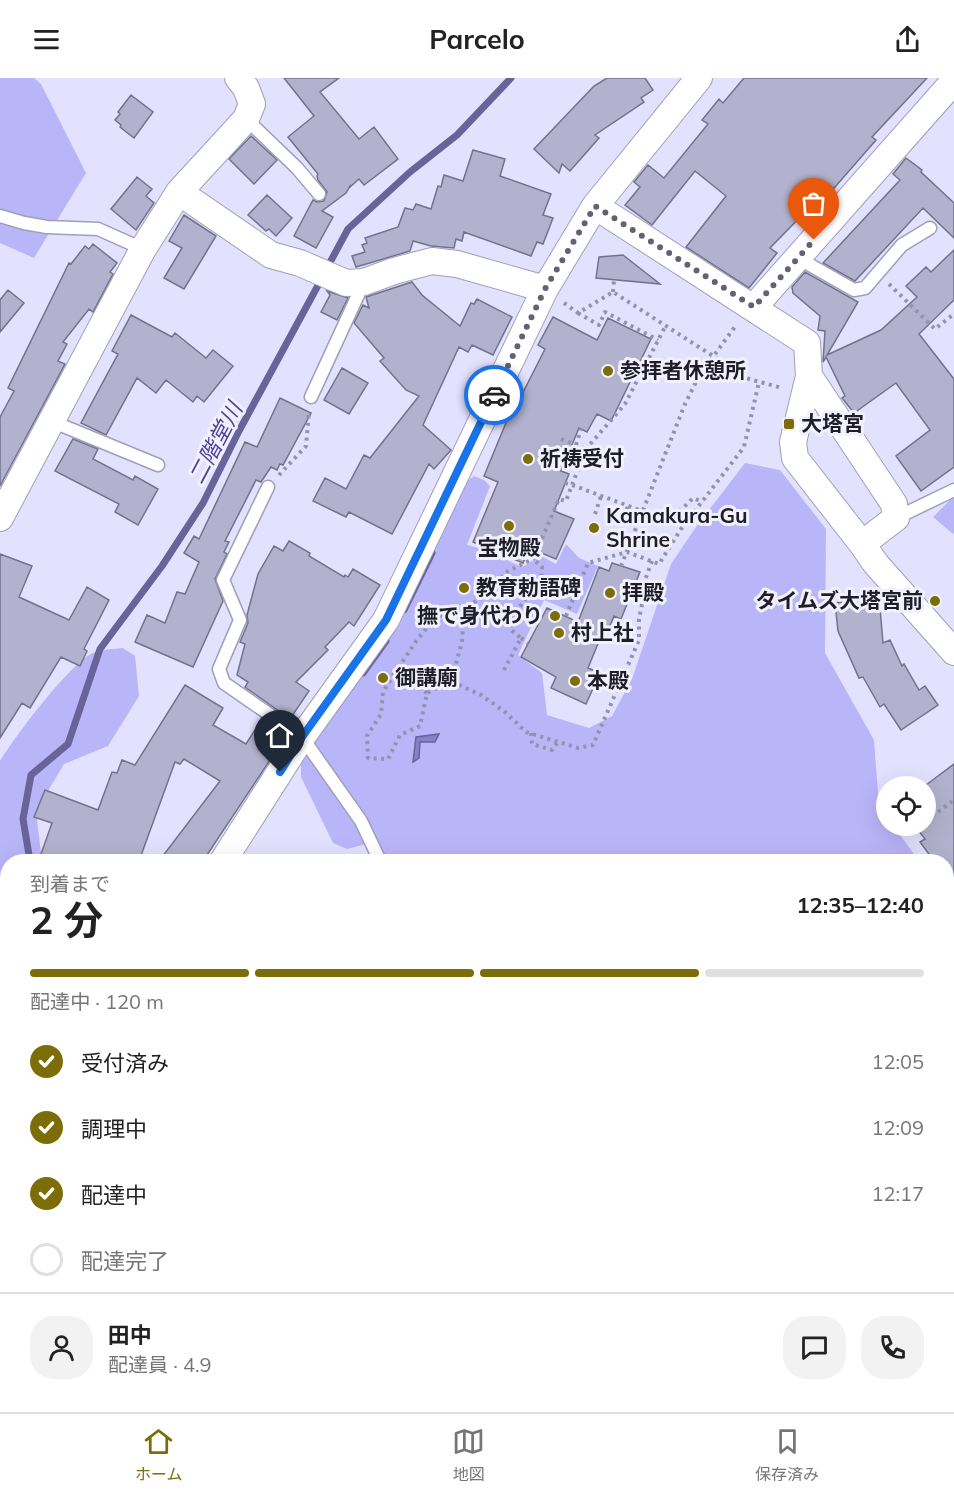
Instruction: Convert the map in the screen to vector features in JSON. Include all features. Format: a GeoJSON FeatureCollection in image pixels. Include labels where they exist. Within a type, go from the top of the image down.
{"type":"FeatureCollection","features":[{"type":"Feature","properties":{"kind":"street"},"geometry":{"type":"LineString","coordinates":[[0,518],[143,249],[179,192],[246,119],[252,104],[246,88],[238,78]]}},
{"type":"Feature","properties":{"kind":"street"},"geometry":{"type":"LineString","coordinates":[[227,854],[302,737],[386,620],[595,206],[699,78]]}},
{"type":"Feature","properties":{"kind":"street"},"geometry":{"type":"LineString","coordinates":[[754,307],[954,81]]}},
{"type":"Feature","properties":{"kind":"street"},"geometry":{"type":"LineString","coordinates":[[179,192],[271,255],[300,263],[346,283],[364,282],[432,261],[457,264],[551,294]]}},
{"type":"Feature","properties":{"kind":"street"},"geometry":{"type":"LineString","coordinates":[[595,206],[807,343],[809,376],[793,441],[795,458],[876,564],[954,652]]}},
{"type":"Feature","properties":{"kind":"street"},"geometry":{"type":"LineString","coordinates":[[809,376],[894,504],[896,518],[862,544]]}},
{"type":"Feature","properties":{"kind":"lane"},"geometry":{"type":"LineString","coordinates":[[246,119],[297,168],[319,194]]}},
{"type":"Feature","properties":{"kind":"lane"},"geometry":{"type":"LineString","coordinates":[[0,216],[46,227],[98,229],[143,249]]}},
{"type":"Feature","properties":{"kind":"lane"},"geometry":{"type":"LineString","coordinates":[[798,258],[854,290],[866,288],[902,245],[930,228]]}},
{"type":"Feature","properties":{"kind":"lane"},"geometry":{"type":"LineString","coordinates":[[311,397],[364,282]]}},
{"type":"Feature","properties":{"kind":"lane"},"geometry":{"type":"LineString","coordinates":[[51,421],[158,465]]}},
{"type":"Feature","properties":{"kind":"lane"},"geometry":{"type":"LineString","coordinates":[[268,487],[223,580],[240,620],[219,669],[224,683],[302,737],[361,822],[377,854]]}},
{"type":"Feature","properties":{"kind":"lane"},"geometry":{"type":"LineString","coordinates":[[896,518],[954,490]]}},
{"type":"Feature","properties":{"kind":"path"},"geometry":{"type":"LineString","coordinates":[[878,274],[935,329],[954,314]]}},
{"type":"Feature","properties":{"kind":"path"},"geometry":{"type":"LineString","coordinates":[[613,292],[614,280]]}},
{"type":"Feature","properties":{"kind":"path"},"geometry":{"type":"LineString","coordinates":[[578,313],[613,292]]}},
{"type":"Feature","properties":{"kind":"path"},"geometry":{"type":"LineString","coordinates":[[613,292],[749,379],[786,388]]}},
{"type":"Feature","properties":{"kind":"path"},"geometry":{"type":"LineString","coordinates":[[551,294],[599,325],[605,312],[658,340]]}},
{"type":"Feature","properties":{"kind":"path"},"geometry":{"type":"LineString","coordinates":[[621,566],[685,404],[699,376],[747,310],[754,307]]}},
{"type":"Feature","properties":{"kind":"path"},"geometry":{"type":"LineString","coordinates":[[427,693],[420,726],[400,735],[388,759],[368,758],[367,736],[381,714],[383,692],[417,640],[435,618],[464,608],[487,595],[508,571],[533,560],[559,499],[566,501],[586,449],[625,404],[666,325]]}},
{"type":"Feature","properties":{"kind":"path"},"geometry":{"type":"LineString","coordinates":[[566,616],[588,563],[627,552],[659,564],[681,529],[744,447],[759,382]]}},
{"type":"Feature","properties":{"kind":"path"},"geometry":{"type":"LineString","coordinates":[[268,487],[306,446],[311,397]]}},
{"type":"Feature","properties":{"kind":"path"},"geometry":{"type":"LineString","coordinates":[[576,445],[581,429]]}},
{"type":"Feature","properties":{"kind":"path"},"geometry":{"type":"LineString","coordinates":[[561,439],[586,449]]}},
{"type":"Feature","properties":{"kind":"path"},"geometry":{"type":"LineString","coordinates":[[565,483],[642,511],[667,524],[693,498],[703,502]]}},
{"type":"Feature","properties":{"kind":"path"},"geometry":{"type":"LineString","coordinates":[[595,514],[601,496]]}},
{"type":"Feature","properties":{"kind":"path"},"geometry":{"type":"LineString","coordinates":[[622,524],[628,506]]}},
{"type":"Feature","properties":{"kind":"path"},"geometry":{"type":"LineString","coordinates":[[528,644],[510,629],[514,616],[541,581],[542,567],[533,560]]}},
{"type":"Feature","properties":{"kind":"path"},"geometry":{"type":"LineString","coordinates":[[451,681],[481,695],[505,712],[526,732],[578,748],[593,745],[639,640],[639,619],[645,580],[652,561]]}},
{"type":"Feature","properties":{"kind":"path"},"geometry":{"type":"LineString","coordinates":[[427,693],[451,681],[462,642],[464,608]]}},
{"type":"Feature","properties":{"kind":"path"},"geometry":{"type":"LineString","coordinates":[[504,670],[522,638]]}},
{"type":"Feature","properties":{"kind":"path"},"geometry":{"type":"LineString","coordinates":[[394,674],[427,693]]}},
{"type":"Feature","properties":{"kind":"path"},"geometry":{"type":"LineString","coordinates":[[531,733],[532,744],[552,750],[558,742]]}},
{"type":"Feature","properties":{"kind":"path"},"geometry":{"type":"LineString","coordinates":[[936,814],[954,800]]}},
{"type":"Feature","properties":{"kind":"shaded area"},"geometry":{"type":"Polygon","coordinates":[[[0,78],[34,78],[41,84],[86,173],[34,258],[0,243],[0,78]]]}},
{"type":"Feature","properties":{"kind":"shaded area"},"geometry":{"type":"Polygon","coordinates":[[[745,463],[780,470],[826,529],[825,653],[874,740],[877,776],[876,836],[901,836],[914,854],[382,854],[374,842],[347,849],[333,843],[301,777],[301,746],[337,699],[366,674],[454,491],[474,476],[484,480],[490,486],[467,545],[483,549],[522,567],[541,556],[556,564],[566,544],[579,558],[598,566],[577,614],[544,600],[518,655],[542,673],[547,715],[589,728],[612,716],[632,679],[671,564],[745,463]]]}},
{"type":"Feature","properties":{"kind":"shaded area"},"geometry":{"type":"Polygon","coordinates":[[[954,496],[954,533],[953,534],[933,517],[954,496]]]}},
{"type":"Feature","properties":{"kind":"shaded area"},"geometry":{"type":"Polygon","coordinates":[[[123,648],[135,656],[139,696],[108,746],[64,764],[36,811],[41,854],[0,854],[0,761],[30,719],[72,669],[95,652],[123,648]]]}},
{"type":"Feature","properties":{"kind":"shaded area"},"geometry":{"type":"Polygon","coordinates":[[[439,734],[435,742],[420,742],[419,758],[413,762],[416,737],[439,734]]]}},
{"type":"Feature","properties":{"kind":"building"},"geometry":{"type":"Polygon","coordinates":[[[284,78],[339,78],[320,92],[359,139],[374,127],[398,159],[364,185],[359,179],[350,186],[346,193],[322,211],[333,217],[316,248],[294,236],[313,200],[324,201],[327,192],[318,180],[318,174],[288,137],[314,116],[284,78]]]}},
{"type":"Feature","properties":{"kind":"building"},"geometry":{"type":"Polygon","coordinates":[[[607,78],[645,78],[653,90],[641,98],[644,102],[595,135],[599,138],[570,171],[562,164],[559,173],[534,149],[594,86],[607,78]]]}},
{"type":"Feature","properties":{"kind":"building"},"geometry":{"type":"Polygon","coordinates":[[[744,78],[927,78],[872,137],[876,140],[835,187],[815,208],[812,205],[770,248],[777,253],[749,288],[686,247],[726,196],[695,171],[652,225],[625,205],[640,187],[634,182],[648,165],[664,178],[708,124],[702,120],[719,99],[723,103],[744,78]]]}},
{"type":"Feature","properties":{"kind":"building"},"geometry":{"type":"Polygon","coordinates":[[[131,95],[153,112],[134,138],[115,120],[131,95]]]}},
{"type":"Feature","properties":{"kind":"building"},"geometry":{"type":"Polygon","coordinates":[[[251,136],[277,160],[254,184],[229,159],[251,136]]]}},
{"type":"Feature","properties":{"kind":"building"},"geometry":{"type":"Polygon","coordinates":[[[473,150],[505,159],[500,176],[551,194],[543,215],[553,218],[543,244],[537,242],[531,256],[464,232],[462,241],[456,239],[454,248],[431,246],[413,241],[410,251],[356,267],[352,256],[365,252],[362,245],[367,243],[365,238],[398,227],[405,208],[413,210],[416,204],[431,209],[444,175],[463,181],[473,150]]]}},
{"type":"Feature","properties":{"kind":"building"},"geometry":{"type":"Polygon","coordinates":[[[906,158],[922,170],[921,172],[954,203],[954,238],[923,208],[855,281],[823,263],[900,180],[893,174],[906,158]]]}},
{"type":"Feature","properties":{"kind":"building"},"geometry":{"type":"Polygon","coordinates":[[[137,177],[152,189],[146,196],[154,203],[136,230],[111,209],[137,177]]]}},
{"type":"Feature","properties":{"kind":"building"},"geometry":{"type":"Polygon","coordinates":[[[267,195],[292,218],[276,236],[269,229],[266,231],[248,215],[267,195]]]}},
{"type":"Feature","properties":{"kind":"building"},"geometry":{"type":"Polygon","coordinates":[[[184,215],[216,236],[184,289],[164,278],[182,248],[169,241],[184,215]]]}},
{"type":"Feature","properties":{"kind":"building"},"geometry":{"type":"Polygon","coordinates":[[[93,244],[117,263],[110,272],[113,274],[93,312],[89,309],[63,342],[67,344],[58,361],[65,364],[0,486],[0,417],[14,391],[8,388],[69,263],[71,264],[85,246],[89,249],[93,244]]]}},
{"type":"Feature","properties":{"kind":"building"},"geometry":{"type":"Polygon","coordinates":[[[954,250],[954,300],[919,334],[954,379],[954,467],[921,491],[896,456],[930,430],[896,383],[854,413],[842,398],[845,396],[826,357],[823,362],[825,331],[818,330],[820,316],[793,293],[792,287],[805,272],[858,302],[827,355],[881,330],[917,297],[906,286],[926,267],[931,272],[954,250]]]}},
{"type":"Feature","properties":{"kind":"building"},"geometry":{"type":"Polygon","coordinates":[[[623,255],[660,284],[596,278],[599,257],[623,255]]]}},
{"type":"Feature","properties":{"kind":"building"},"geometry":{"type":"Polygon","coordinates":[[[412,282],[422,295],[460,326],[471,303],[474,304],[477,299],[512,317],[493,355],[472,345],[468,352],[459,347],[423,425],[451,450],[434,469],[429,464],[392,534],[349,512],[346,517],[313,501],[325,478],[346,489],[364,455],[370,458],[419,396],[406,390],[380,361],[384,358],[354,323],[363,305],[369,308],[366,297],[412,282]]]}},
{"type":"Feature","properties":{"kind":"building"},"geometry":{"type":"Polygon","coordinates":[[[8,290],[24,303],[0,332],[0,300],[8,290]]]}},
{"type":"Feature","properties":{"kind":"building"},"geometry":{"type":"Polygon","coordinates":[[[327,291],[348,298],[337,320],[321,312],[330,295],[327,291]]]}},
{"type":"Feature","properties":{"kind":"building"},"geometry":{"type":"Polygon","coordinates":[[[131,315],[172,337],[175,333],[206,358],[213,350],[233,366],[204,402],[197,396],[193,402],[166,380],[156,393],[137,378],[106,435],[81,423],[118,354],[112,351],[131,315]]]}},
{"type":"Feature","properties":{"kind":"building"},"geometry":{"type":"Polygon","coordinates":[[[553,317],[597,340],[608,318],[651,339],[611,421],[597,414],[587,432],[579,428],[561,471],[569,474],[554,511],[574,519],[556,559],[529,548],[523,563],[473,542],[498,482],[484,476],[510,413],[512,414],[545,349],[538,345],[553,317]]]}},
{"type":"Feature","properties":{"kind":"building"},"geometry":{"type":"Polygon","coordinates":[[[342,368],[368,383],[349,414],[324,400],[342,368]]]}},
{"type":"Feature","properties":{"kind":"building"},"geometry":{"type":"Polygon","coordinates":[[[280,398],[311,413],[283,465],[280,464],[277,470],[271,467],[261,482],[256,480],[225,541],[229,542],[224,552],[227,554],[215,579],[223,601],[193,667],[135,642],[147,615],[165,623],[177,592],[185,594],[199,562],[184,553],[194,536],[199,539],[245,442],[257,447],[280,398]]]}},
{"type":"Feature","properties":{"kind":"building"},"geometry":{"type":"Polygon","coordinates":[[[73,439],[98,449],[93,459],[133,480],[135,476],[158,489],[138,525],[115,512],[119,504],[55,471],[73,439]]]}},
{"type":"Feature","properties":{"kind":"building"},"geometry":{"type":"Polygon","coordinates":[[[289,541],[344,577],[345,575],[348,577],[353,569],[380,585],[354,626],[349,622],[325,647],[328,650],[296,682],[309,691],[290,719],[245,687],[248,682],[237,675],[245,644],[240,642],[248,623],[247,615],[258,574],[274,546],[283,551],[289,541]]]}},
{"type":"Feature","properties":{"kind":"building"},"geometry":{"type":"Polygon","coordinates":[[[0,554],[32,566],[19,597],[69,620],[87,587],[109,600],[84,649],[87,651],[80,666],[61,657],[30,708],[22,703],[0,738],[0,554]]]}},
{"type":"Feature","properties":{"kind":"building"},"geometry":{"type":"Polygon","coordinates":[[[612,563],[640,572],[621,619],[614,616],[608,631],[604,629],[588,668],[600,673],[586,704],[551,688],[556,677],[521,657],[547,608],[578,622],[599,567],[609,571],[612,563]]]}},
{"type":"Feature","properties":{"kind":"building"},"geometry":{"type":"Polygon","coordinates":[[[867,599],[868,609],[880,608],[883,643],[890,640],[902,666],[904,664],[919,690],[925,686],[938,705],[901,730],[884,704],[880,707],[863,677],[859,678],[838,631],[835,603],[867,599]]]}},
{"type":"Feature","properties":{"kind":"building"},"geometry":{"type":"Polygon","coordinates":[[[185,685],[223,708],[213,725],[246,744],[262,719],[281,732],[267,758],[270,760],[208,854],[164,854],[220,781],[184,759],[180,764],[175,762],[142,854],[41,854],[52,823],[34,817],[45,790],[98,810],[112,772],[117,773],[122,760],[135,765],[185,685]]]}},
{"type":"Feature","properties":{"kind":"building"},"geometry":{"type":"Polygon","coordinates":[[[954,764],[954,854],[929,854],[920,842],[925,839],[923,836],[936,836],[936,778],[954,764]]]}},
{"type":"Feature","properties":{"kind":"waterway","name":"二階堂川"},"geometry":{"type":"LineString","coordinates":[[327,268],[348,229],[410,172],[457,135],[511,78]]}},
{"type":"Feature","properties":{"kind":"waterway","name":"二階堂川"},"geometry":{"type":"LineString","coordinates":[[29,854],[23,819],[31,775],[68,744],[100,649],[162,566],[203,503],[239,431],[322,278]]}},
{"type":"Feature","properties":{"kind":"waterway"},"geometry":{"type":"LineString","coordinates":[[404,610],[432,553]]}},
{"type":"Feature","properties":{"kind":"waterway"},"geometry":{"type":"LineString","coordinates":[[363,673],[386,641]]}},
{"type":"Feature","properties":{"kind":"way so far"},"geometry":{"type":"LineString","coordinates":[[494,395],[545,289],[595,206],[754,307],[814,240]]}},
{"type":"Feature","properties":{"kind":"place","name":"参拝者休憩所"},"geometry":{"type":"Point","coordinates":[608,371]}},
{"type":"Feature","properties":{"kind":"place","name":"大塔宮"},"geometry":{"type":"Point","coordinates":[789,424]}},
{"type":"Feature","properties":{"kind":"place","name":"祈祷受付"},"geometry":{"type":"Point","coordinates":[528,459]}},
{"type":"Feature","properties":{"kind":"place","name":"宝物殿"},"geometry":{"type":"Point","coordinates":[509,526]}},
{"type":"Feature","properties":{"kind":"place","name":"Kamakura-Gu Shrine"},"geometry":{"type":"Point","coordinates":[594,528]}},
{"type":"Feature","properties":{"kind":"place","name":"教育勅語碑"},"geometry":{"type":"Point","coordinates":[464,588]}},
{"type":"Feature","properties":{"kind":"place","name":"拝殿"},"geometry":{"type":"Point","coordinates":[610,593]}},
{"type":"Feature","properties":{"kind":"place","name":"タイムズ大塔宮前"},"geometry":{"type":"Point","coordinates":[935,601]}},
{"type":"Feature","properties":{"kind":"place","name":"撫で身代わり"},"geometry":{"type":"Point","coordinates":[555,616]}},
{"type":"Feature","properties":{"kind":"place","name":"村上社"},"geometry":{"type":"Point","coordinates":[559,633]}},
{"type":"Feature","properties":{"kind":"place","name":"御講廟"},"geometry":{"type":"Point","coordinates":[383,678]}},
{"type":"Feature","properties":{"kind":"place","name":"本殿"},"geometry":{"type":"Point","coordinates":[575,681]}},
{"type":"Feature","properties":{"kind":"route"},"geometry":{"type":"LineString","coordinates":[[280,772],[302,737],[386,620],[494,395]]}}]}
